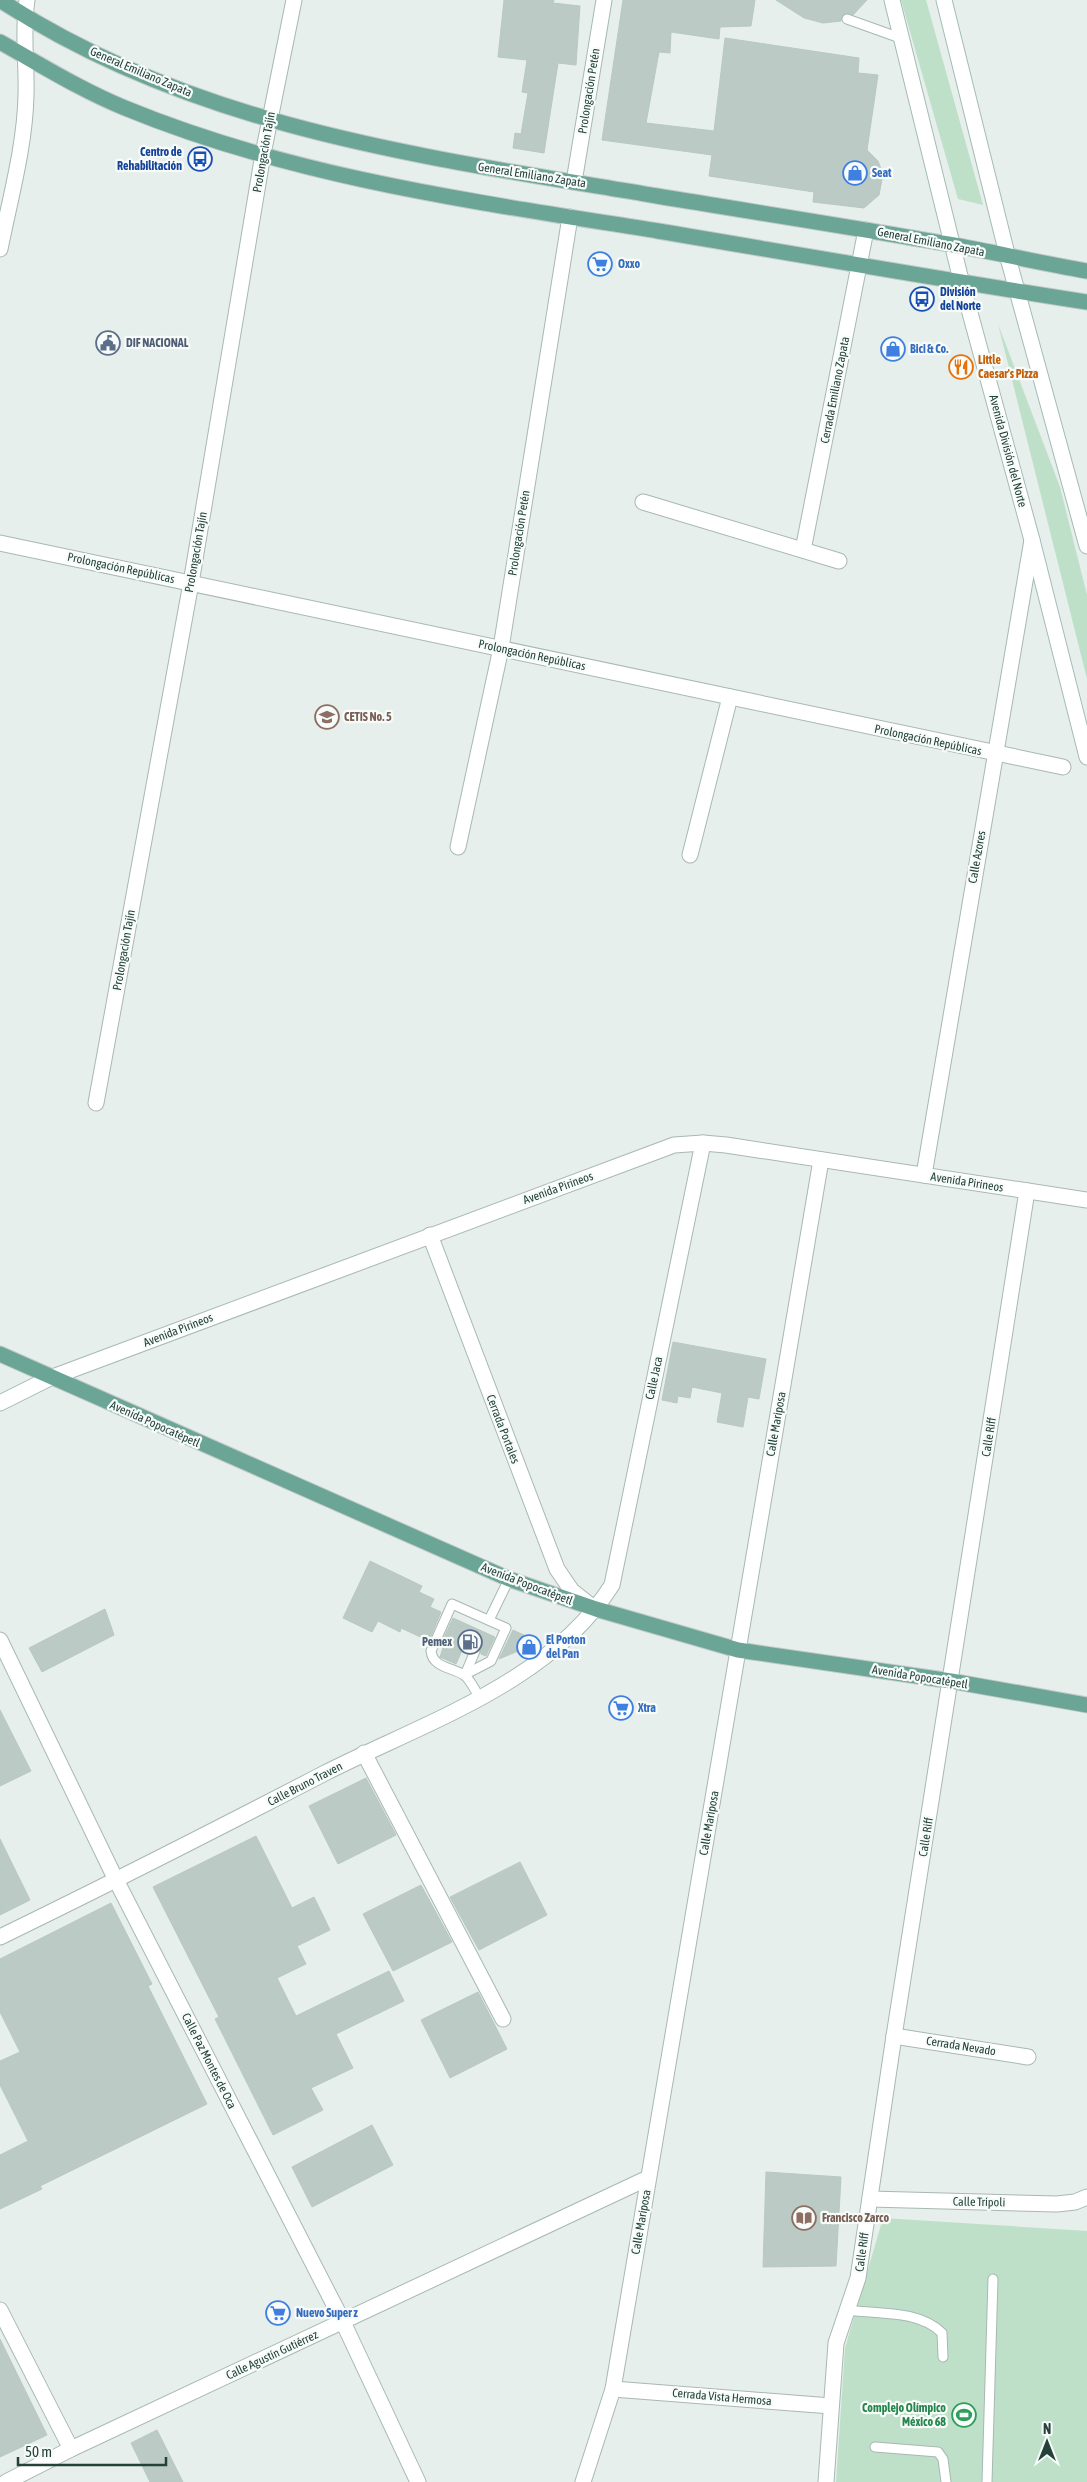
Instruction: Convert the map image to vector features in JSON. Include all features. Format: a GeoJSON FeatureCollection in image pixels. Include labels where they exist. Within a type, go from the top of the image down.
{"type":"FeatureCollection","features":[{"type":"Feature","properties":{"kind":"main road","name":"General Emiliano Zapata"},"geometry":{"type":"LineString","coordinates":[[0,0],[24,16],[138,74],[206,99],[270,119],[394,151],[866,230],[952,245],[1008,258],[1087,271]]}},
{"type":"Feature","properties":{"kind":"main road"},"geometry":{"type":"LineString","coordinates":[[0,42],[122,106],[186,130],[311,168],[388,186],[1087,302]]}},
{"type":"Feature","properties":{"kind":"main road","name":"Avenida Popocatépetl"},"geometry":{"type":"LineString","coordinates":[[0,1354],[50,1378],[509,1579],[596,1610],[738,1650],[951,1681],[1087,1705]]}},
{"type":"Feature","properties":{"kind":"street"},"geometry":{"type":"LineString","coordinates":[[0,249],[22,134],[26,96],[24,16],[27,0]]}},
{"type":"Feature","properties":{"kind":"street","name":"Prolongación Tajín"},"geometry":{"type":"LineString","coordinates":[[96,1103],[191,583],[263,154],[294,0]]}},
{"type":"Feature","properties":{"kind":"street","name":"Prolongación Petén"},"geometry":{"type":"LineString","coordinates":[[574,182],[604,0]]}},
{"type":"Feature","properties":{"kind":"street","name":"Avenida División del Norte"},"geometry":{"type":"LineString","coordinates":[[892,0],[961,280],[1032,540],[1087,757]]}},
{"type":"Feature","properties":{"kind":"street"},"geometry":{"type":"LineString","coordinates":[[944,0],[1008,258],[1087,546]]}},
{"type":"Feature","properties":{"kind":"street","name":"Prolongación Petén"},"geometry":{"type":"LineString","coordinates":[[458,847],[500,648],[570,217]]}},
{"type":"Feature","properties":{"kind":"street","name":"Cerrada Emiliano Zapata"},"geometry":{"type":"LineString","coordinates":[[803,550],[866,230]]}},
{"type":"Feature","properties":{"kind":"street"},"geometry":{"type":"LineString","coordinates":[[643,502],[839,561]]}},
{"type":"Feature","properties":{"kind":"street","name":"Calle Azores"},"geometry":{"type":"LineString","coordinates":[[924,1175],[994,754],[1032,540]]}},
{"type":"Feature","properties":{"kind":"street","name":"Prolongación Repúblicas"},"geometry":{"type":"LineString","coordinates":[[0,543],[994,754],[1063,767]]}},
{"type":"Feature","properties":{"kind":"street"},"geometry":{"type":"LineString","coordinates":[[690,855],[730,697]]}},
{"type":"Feature","properties":{"kind":"street","name":"Avenida Pirineos"},"geometry":{"type":"LineString","coordinates":[[0,1403],[50,1378],[674,1145],[703,1143],[1087,1200]]}},
{"type":"Feature","properties":{"kind":"street","name":"Calle Jaca"},"geometry":{"type":"LineString","coordinates":[[596,1610],[612,1585],[703,1143]]}},
{"type":"Feature","properties":{"kind":"street","name":"Calle Mariposa"},"geometry":{"type":"LineString","coordinates":[[583,2482],[612,2388],[821,1160]]}},
{"type":"Feature","properties":{"kind":"street","name":"Calle Riff"},"geometry":{"type":"LineString","coordinates":[[826,2482],[836,2343],[858,2278],[894,2036],[1028,1191]]}},
{"type":"Feature","properties":{"kind":"street","name":"Cerrada Portales"},"geometry":{"type":"LineString","coordinates":[[430,1235],[557,1569],[572,1591],[596,1610]]}},
{"type":"Feature","properties":{"kind":"street","name":"Calle Bruno Traven"},"geometry":{"type":"LineString","coordinates":[[0,1937],[364,1753],[480,1698],[542,1658],[596,1610]]}},
{"type":"Feature","properties":{"kind":"street","name":"Calle Paz Montes de Oca"},"geometry":{"type":"LineString","coordinates":[[0,1640],[116,1880],[342,2322],[418,2482]]}},
{"type":"Feature","properties":{"kind":"street"},"geometry":{"type":"LineString","coordinates":[[364,1753],[503,2018]]}},
{"type":"Feature","properties":{"kind":"street","name":"Cerrada Nevado"},"geometry":{"type":"LineString","coordinates":[[894,2036],[1028,2056]]}},
{"type":"Feature","properties":{"kind":"street","name":"Calle Agustín Gutiérrez"},"geometry":{"type":"LineString","coordinates":[[6,2482],[71,2449],[648,2178]]}},
{"type":"Feature","properties":{"kind":"street","name":"Calle Trípoli"},"geometry":{"type":"LineString","coordinates":[[870,2199],[1057,2204],[1075,2202],[1087,2197]]}},
{"type":"Feature","properties":{"kind":"street"},"geometry":{"type":"LineString","coordinates":[[0,2310],[71,2449]]}},
{"type":"Feature","properties":{"kind":"street","name":"Cerrada Vista Hermosa"},"geometry":{"type":"LineString","coordinates":[[612,2388],[831,2406]]}},
{"type":"Feature","properties":{"kind":"lane"},"geometry":{"type":"LineString","coordinates":[[847,19],[903,39]]}},
{"type":"Feature","properties":{"kind":"lane"},"geometry":{"type":"LineString","coordinates":[[489,1620],[509,1579]]}},
{"type":"Feature","properties":{"kind":"lane"},"geometry":{"type":"LineString","coordinates":[[464,1675],[491,1661],[506,1628],[452,1604],[431,1651],[433,1660],[452,1666],[464,1675],[480,1698]]}},
{"type":"Feature","properties":{"kind":"lane"},"geometry":{"type":"LineString","coordinates":[[464,1675],[475,1651]]}},
{"type":"Feature","properties":{"kind":"lane"},"geometry":{"type":"LineString","coordinates":[[987,2482],[993,2279]]}},
{"type":"Feature","properties":{"kind":"lane"},"geometry":{"type":"LineString","coordinates":[[846,2310],[918,2318],[933,2325],[942,2334],[943,2357]]}},
{"type":"Feature","properties":{"kind":"lane"},"geometry":{"type":"LineString","coordinates":[[875,2446],[938,2452],[942,2459],[946,2482]]}},
{"type":"Feature","properties":{"kind":"green space"},"geometry":{"type":"Polygon","coordinates":[[[901,0],[926,0],[983,205],[958,199],[901,0]]]}},
{"type":"Feature","properties":{"kind":"green space"},"geometry":{"type":"Polygon","coordinates":[[[998,324],[1060,487],[1087,595],[1087,679],[998,324]]]}},
{"type":"Feature","properties":{"kind":"green space","name":"Complejo Olímpico México 68"},"geometry":{"type":"Polygon","coordinates":[[[883,2218],[1087,2231],[1087,2482],[836,2482],[845,2348],[883,2218]]]}},
{"type":"Feature","properties":{"kind":"building"},"geometry":{"type":"Polygon","coordinates":[[[504,0],[554,0],[553,3],[580,6],[576,65],[558,63],[544,153],[513,148],[515,133],[521,134],[528,93],[522,92],[527,60],[498,57],[504,0]]]}},
{"type":"Feature","properties":{"kind":"building"},"geometry":{"type":"Polygon","coordinates":[[[623,0],[755,0],[751,26],[720,27],[719,39],[671,32],[670,53],[659,52],[646,123],[714,131],[725,38],[859,58],[858,73],[878,75],[867,150],[878,161],[883,174],[879,195],[864,208],[813,202],[814,192],[709,176],[712,155],[602,140],[623,0]]]}},
{"type":"Feature","properties":{"kind":"building"},"geometry":{"type":"Polygon","coordinates":[[[776,0],[867,0],[853,15],[843,14],[841,21],[823,23],[804,18],[776,0]]]}},
{"type":"Feature","properties":{"kind":"building"},"geometry":{"type":"Polygon","coordinates":[[[673,1342],[766,1359],[759,1399],[748,1397],[743,1427],[717,1422],[722,1393],[692,1387],[690,1398],[678,1396],[677,1403],[662,1400],[673,1342]]]}},
{"type":"Feature","properties":{"kind":"building"},"geometry":{"type":"Polygon","coordinates":[[[370,1561],[422,1586],[419,1592],[434,1599],[430,1607],[441,1612],[429,1641],[401,1628],[400,1632],[378,1621],[372,1632],[343,1618],[370,1561]]]}},
{"type":"Feature","properties":{"kind":"building"},"geometry":{"type":"Polygon","coordinates":[[[105,1609],[114,1635],[42,1672],[29,1648],[105,1609]]]}},
{"type":"Feature","properties":{"kind":"building","name":"Pemex"},"geometry":{"type":"Polygon","coordinates":[[[453,1618],[495,1637],[486,1656],[481,1654],[480,1648],[475,1645],[469,1648],[464,1646],[456,1664],[440,1657],[443,1648],[440,1646],[453,1618]]]}},
{"type":"Feature","properties":{"kind":"building"},"geometry":{"type":"Polygon","coordinates":[[[513,1630],[528,1637],[523,1649],[499,1659],[513,1630]]]}},
{"type":"Feature","properties":{"kind":"building"},"geometry":{"type":"Polygon","coordinates":[[[0,1710],[31,1771],[0,1786],[0,1710]]]}},
{"type":"Feature","properties":{"kind":"building"},"geometry":{"type":"Polygon","coordinates":[[[366,1778],[396,1835],[338,1864],[309,1806],[366,1778]]]}},
{"type":"Feature","properties":{"kind":"building"},"geometry":{"type":"Polygon","coordinates":[[[256,1836],[292,1908],[314,1897],[330,1930],[297,1946],[306,1964],[277,1978],[296,2016],[389,1971],[404,2001],[336,2034],[353,2068],[311,2088],[323,2110],[273,2135],[215,2019],[219,2017],[153,1887],[256,1836]]]}},
{"type":"Feature","properties":{"kind":"building"},"geometry":{"type":"Polygon","coordinates":[[[0,1839],[30,1900],[0,1915],[0,1839]]]}},
{"type":"Feature","properties":{"kind":"building"},"geometry":{"type":"Polygon","coordinates":[[[520,1862],[547,1915],[479,1950],[450,1897],[520,1862]]]}},
{"type":"Feature","properties":{"kind":"building"},"geometry":{"type":"Polygon","coordinates":[[[421,1885],[452,1942],[393,1971],[363,1914],[421,1885]]]}},
{"type":"Feature","properties":{"kind":"building"},"geometry":{"type":"Polygon","coordinates":[[[111,1903],[152,1984],[148,1986],[207,2104],[40,2186],[42,2189],[0,2209],[0,2155],[28,2141],[0,2085],[0,2061],[20,2052],[0,2012],[0,1959],[111,1903]]]}},
{"type":"Feature","properties":{"kind":"building"},"geometry":{"type":"Polygon","coordinates":[[[478,1992],[507,2049],[450,2078],[421,2020],[478,1992]]]}},
{"type":"Feature","properties":{"kind":"building"},"geometry":{"type":"Polygon","coordinates":[[[372,2125],[393,2165],[312,2207],[292,2167],[372,2125]]]}},
{"type":"Feature","properties":{"kind":"building"},"geometry":{"type":"Polygon","coordinates":[[[766,2172],[841,2177],[836,2266],[763,2267],[766,2172]]]}},
{"type":"Feature","properties":{"kind":"building"},"geometry":{"type":"Polygon","coordinates":[[[0,2339],[47,2435],[0,2457],[0,2339]]]}},
{"type":"Feature","properties":{"kind":"building"},"geometry":{"type":"Polygon","coordinates":[[[157,2430],[183,2482],[150,2482],[131,2443],[157,2430]]]}},
{"type":"Feature","properties":{"kind":"place","name":"Centro de Rehabilitación"},"geometry":{"type":"Point","coordinates":[200,159]}},
{"type":"Feature","properties":{"kind":"place","name":"Seat"},"geometry":{"type":"Point","coordinates":[855,173]}},
{"type":"Feature","properties":{"kind":"place","name":"Oxxo"},"geometry":{"type":"Point","coordinates":[600,264]}},
{"type":"Feature","properties":{"kind":"place","name":"División del Norte"},"geometry":{"type":"Point","coordinates":[922,299]}},
{"type":"Feature","properties":{"kind":"place","name":"DIF NACIONAL"},"geometry":{"type":"Point","coordinates":[108,343]}},
{"type":"Feature","properties":{"kind":"place","name":"Bici & Co."},"geometry":{"type":"Point","coordinates":[893,349]}},
{"type":"Feature","properties":{"kind":"place","name":"Little Caesar's Pizza"},"geometry":{"type":"Point","coordinates":[961,367]}},
{"type":"Feature","properties":{"kind":"place","name":"CETIS No. 5"},"geometry":{"type":"Point","coordinates":[327,717]}},
{"type":"Feature","properties":{"kind":"place","name":"Pemex"},"geometry":{"type":"Point","coordinates":[470,1642]}},
{"type":"Feature","properties":{"kind":"place","name":"El Porton del Pan"},"geometry":{"type":"Point","coordinates":[529,1647]}},
{"type":"Feature","properties":{"kind":"place","name":"Xtra"},"geometry":{"type":"Point","coordinates":[621,1708]}},
{"type":"Feature","properties":{"kind":"place","name":"Francisco Zarco"},"geometry":{"type":"Point","coordinates":[804,2218]}},
{"type":"Feature","properties":{"kind":"place","name":"Nuevo Super z"},"geometry":{"type":"Point","coordinates":[278,2313]}},
{"type":"Feature","properties":{"kind":"place","name":"Complejo Olímpico México 68"},"geometry":{"type":"Point","coordinates":[964,2415]}}]}
